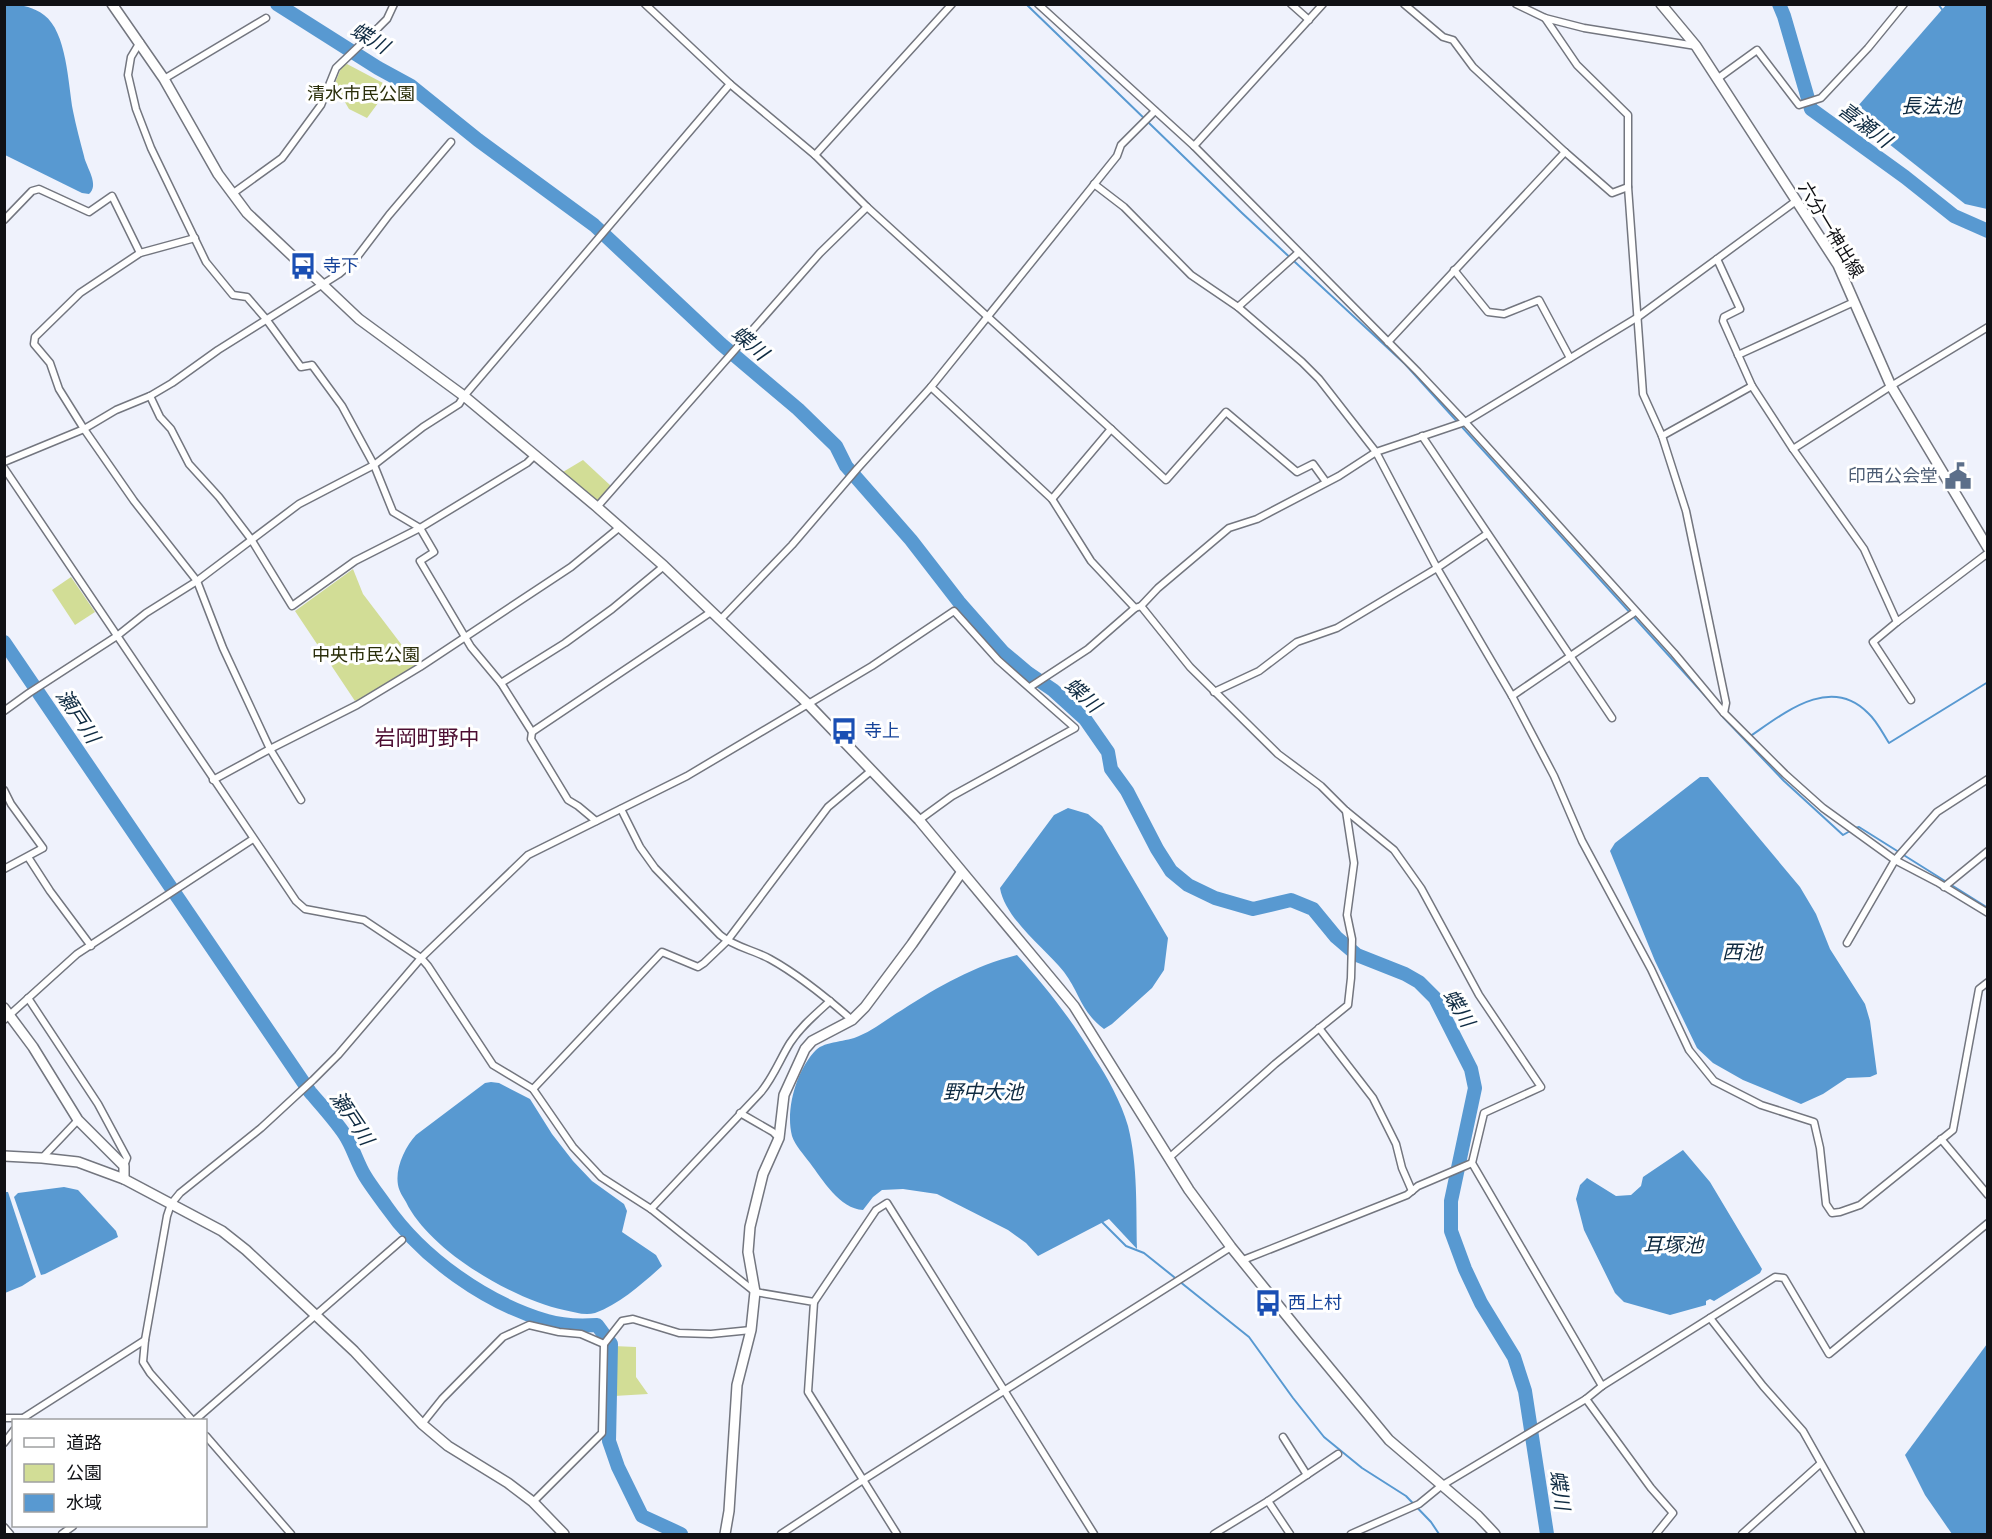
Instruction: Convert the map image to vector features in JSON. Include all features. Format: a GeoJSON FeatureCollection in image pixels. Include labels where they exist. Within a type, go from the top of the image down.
{"type":"FeatureCollection","features":[{"type":"Feature","properties":{"kind":"street"},"geometry":{"type":"LineString","coordinates":[[112,4],[164,80],[218,174],[247,213],[359,319],[464,396],[664,566],[807,703],[919,820],[1074,1006],[1189,1190],[1231,1246],[1389,1440],[1478,1516],[1495,1534]]}},
{"type":"Feature","properties":{"kind":"street"},"geometry":{"type":"LineString","coordinates":[[232,194],[282,158],[321,105],[336,68],[380,27],[387,19],[394,4]]}},
{"type":"Feature","properties":{"kind":"street"},"geometry":{"type":"LineString","coordinates":[[645,4],[730,84],[815,155],[867,207],[988,315],[1166,480],[1226,412],[1297,472],[1313,464],[1326,482]]}},
{"type":"Feature","properties":{"kind":"street"},"geometry":{"type":"LineString","coordinates":[[815,155],[952,4]]}},
{"type":"Feature","properties":{"kind":"street"},"geometry":{"type":"LineString","coordinates":[[1038,4],[1194,146],[1388,342],[1465,422],[1674,653],[1724,713],[1785,774],[1823,808],[1895,860],[1988,913]]}},
{"type":"Feature","properties":{"kind":"street"},"geometry":{"type":"LineString","coordinates":[[1291,4],[1309,20]]}},
{"type":"Feature","properties":{"kind":"street"},"geometry":{"type":"LineString","coordinates":[[1194,146],[1323,4]]}},
{"type":"Feature","properties":{"kind":"street"},"geometry":{"type":"LineString","coordinates":[[1404,4],[1443,37],[1453,40],[1473,67],[1612,192],[1628,186]]}},
{"type":"Feature","properties":{"kind":"street"},"geometry":{"type":"LineString","coordinates":[[1516,4],[1545,18],[1584,28],[1696,46]]}},
{"type":"Feature","properties":{"kind":"street","name":"六分一神出線"},"geometry":{"type":"LineString","coordinates":[[1661,4],[1696,46],[1838,266],[1891,386],[1988,548]]}},
{"type":"Feature","properties":{"kind":"street"},"geometry":{"type":"LineString","coordinates":[[1717,79],[1757,50],[1799,105],[1821,98],[1868,48],[1904,4]]}},
{"type":"Feature","properties":{"kind":"street"},"geometry":{"type":"LineString","coordinates":[[164,80],[266,18]]}},
{"type":"Feature","properties":{"kind":"street"},"geometry":{"type":"LineString","coordinates":[[1545,18],[1577,65],[1628,115],[1628,186],[1643,394],[1662,436],[1686,512],[1726,703],[1724,713]]}},
{"type":"Feature","properties":{"kind":"street"},"geometry":{"type":"LineString","coordinates":[[140,42],[131,57],[128,75],[136,109],[151,148],[206,262],[233,295],[247,297],[266,319],[301,368],[312,365],[342,406],[374,465],[393,512],[420,528],[434,552],[420,561],[471,647],[501,683],[532,732],[531,739],[568,800],[596,821]]}},
{"type":"Feature","properties":{"kind":"street"},"geometry":{"type":"LineString","coordinates":[[4,711],[117,636],[146,613],[197,581],[299,504],[374,465],[423,427],[459,404],[730,84]]}},
{"type":"Feature","properties":{"kind":"street"},"geometry":{"type":"LineString","coordinates":[[720,620],[792,545],[856,469],[931,387],[1117,156],[1121,145],[1155,111]]}},
{"type":"Feature","properties":{"kind":"street"},"geometry":{"type":"LineString","coordinates":[[4,462],[84,429],[116,410],[150,396],[339,274],[354,261],[389,215],[451,142]]}},
{"type":"Feature","properties":{"kind":"street"},"geometry":{"type":"LineString","coordinates":[[1388,342],[1565,152]]}},
{"type":"Feature","properties":{"kind":"street"},"geometry":{"type":"LineString","coordinates":[[1094,184],[1124,207],[1191,275],[1238,307],[1302,362],[1376,452],[1437,568],[1512,696],[1554,776],[1582,841],[1651,969],[1689,1050],[1714,1081],[1761,1105],[1814,1122],[1820,1148],[1826,1204],[1832,1213],[1860,1205],[1953,1130],[1979,989],[1988,982]]}},
{"type":"Feature","properties":{"kind":"street"},"geometry":{"type":"LineString","coordinates":[[4,220],[32,191],[39,189],[88,212],[112,196],[140,253]]}},
{"type":"Feature","properties":{"kind":"street"},"geometry":{"type":"LineString","coordinates":[[1030,687],[1088,649],[1229,528],[1257,519],[1376,452],[1465,422],[1638,317],[1796,201]]}},
{"type":"Feature","properties":{"kind":"street"},"geometry":{"type":"LineString","coordinates":[[597,507],[820,253],[867,207]]}},
{"type":"Feature","properties":{"kind":"street"},"geometry":{"type":"LineString","coordinates":[[195,237],[140,253],[80,293],[35,337],[34,344],[50,363],[58,389],[84,429],[134,501],[197,581],[223,648],[270,749],[301,800]]}},
{"type":"Feature","properties":{"kind":"street"},"geometry":{"type":"LineString","coordinates":[[1238,307],[1298,253]]}},
{"type":"Feature","properties":{"kind":"street"},"geometry":{"type":"LineString","coordinates":[[1717,259],[1740,309],[1724,317],[1723,321],[1752,386],[1792,449],[1864,549],[1897,622]]}},
{"type":"Feature","properties":{"kind":"street"},"geometry":{"type":"LineString","coordinates":[[1454,270],[1488,312],[1504,314],[1539,300],[1570,358]]}},
{"type":"Feature","properties":{"kind":"street"},"geometry":{"type":"LineString","coordinates":[[1738,355],[1854,302]]}},
{"type":"Feature","properties":{"kind":"street"},"geometry":{"type":"LineString","coordinates":[[1792,449],[1988,327]]}},
{"type":"Feature","properties":{"kind":"street"},"geometry":{"type":"LineString","coordinates":[[1662,436],[1752,386]]}},
{"type":"Feature","properties":{"kind":"street"},"geometry":{"type":"LineString","coordinates":[[931,387],[1052,499],[1091,561],[1138,607],[1214,692],[1278,754],[1321,786],[1394,850],[1421,888],[1479,994],[1541,1087],[1484,1113],[1472,1163],[1602,1386]]}},
{"type":"Feature","properties":{"kind":"street"},"geometry":{"type":"LineString","coordinates":[[150,396],[189,464],[219,497],[251,539],[291,606],[355,561],[420,528],[527,463],[535,455]]}},
{"type":"Feature","properties":{"kind":"street"},"geometry":{"type":"LineString","coordinates":[[1052,499],[1111,429]]}},
{"type":"Feature","properties":{"kind":"street"},"geometry":{"type":"LineString","coordinates":[[1422,436],[1612,718]]}},
{"type":"Feature","properties":{"kind":"street"},"geometry":{"type":"LineString","coordinates":[[4,468],[296,901],[305,909],[364,920],[421,958],[493,1065],[533,1089],[573,1147],[601,1176],[651,1209],[755,1292],[814,1302]]}},
{"type":"Feature","properties":{"kind":"street"},"geometry":{"type":"LineString","coordinates":[[213,780],[357,705],[420,667],[571,567],[620,527]]}},
{"type":"Feature","properties":{"kind":"street"},"geometry":{"type":"LineString","coordinates":[[1214,692],[1259,671],[1297,642],[1337,628],[1437,568],[1487,534]]}},
{"type":"Feature","properties":{"kind":"street"},"geometry":{"type":"LineString","coordinates":[[1911,700],[1873,642],[1988,552]]}},
{"type":"Feature","properties":{"kind":"street"},"geometry":{"type":"LineString","coordinates":[[501,683],[565,644],[664,566]]}},
{"type":"Feature","properties":{"kind":"street"},"geometry":{"type":"LineString","coordinates":[[192,1419],[150,1373],[143,1362],[145,1340],[171,1204],[180,1193],[261,1128],[313,1080],[338,1055],[421,958],[528,855],[687,776],[872,666],[954,611],[998,660],[1075,728],[952,796],[919,820]]}},
{"type":"Feature","properties":{"kind":"street"},"geometry":{"type":"LineString","coordinates":[[532,732],[711,612]]}},
{"type":"Feature","properties":{"kind":"street"},"geometry":{"type":"LineString","coordinates":[[1512,696],[1635,612]]}},
{"type":"Feature","properties":{"kind":"street"},"geometry":{"type":"LineString","coordinates":[[533,1089],[662,952],[698,966],[704,963],[727,941],[828,807],[872,770]]}},
{"type":"Feature","properties":{"kind":"street"},"geometry":{"type":"LineString","coordinates":[[1847,943],[1895,860],[1937,812],[1988,779]]}},
{"type":"Feature","properties":{"kind":"street"},"geometry":{"type":"LineString","coordinates":[[4,790],[11,804],[43,848],[4,869]]}},
{"type":"Feature","properties":{"kind":"street"},"geometry":{"type":"LineString","coordinates":[[621,809],[640,847],[655,868],[727,941],[769,958],[830,1000],[852,1020]]}},
{"type":"Feature","properties":{"kind":"street"},"geometry":{"type":"LineString","coordinates":[[1170,1157],[1275,1064],[1348,1005],[1352,939],[1347,915],[1353,863],[1346,810]]}},
{"type":"Feature","properties":{"kind":"street"},"geometry":{"type":"LineString","coordinates":[[124,1166],[78,1120],[6,1014],[78,954],[253,838]]}},
{"type":"Feature","properties":{"kind":"street"},"geometry":{"type":"LineString","coordinates":[[1944,886],[1988,851]]}},
{"type":"Feature","properties":{"kind":"street"},"geometry":{"type":"LineString","coordinates":[[28,857],[91,946]]}},
{"type":"Feature","properties":{"kind":"street"},"geometry":{"type":"LineString","coordinates":[[724,1534],[729,1511],[737,1385],[751,1330],[755,1292],[748,1252],[750,1227],[763,1174],[779,1138],[784,1095],[805,1049],[812,1041],[852,1020],[865,1007],[961,873]]}},
{"type":"Feature","properties":{"kind":"street"},"geometry":{"type":"LineString","coordinates":[[28,998],[98,1104],[127,1158],[124,1166],[124,1179]]}},
{"type":"Feature","properties":{"kind":"street"},"geometry":{"type":"LineString","coordinates":[[651,1209],[772,1078],[799,1030],[830,1000]]}},
{"type":"Feature","properties":{"kind":"street"},"geometry":{"type":"LineString","coordinates":[[1320,1028],[1373,1098],[1396,1144],[1402,1168],[1412,1191]]}},
{"type":"Feature","properties":{"kind":"street"},"geometry":{"type":"LineString","coordinates":[[740,1113],[773,1132],[779,1138]]}},
{"type":"Feature","properties":{"kind":"street"},"geometry":{"type":"LineString","coordinates":[[42,1158],[78,1120]]}},
{"type":"Feature","properties":{"kind":"street"},"geometry":{"type":"LineString","coordinates":[[1941,1139],[1988,1195]]}},
{"type":"Feature","properties":{"kind":"street"},"geometry":{"type":"LineString","coordinates":[[4,1156],[78,1162],[124,1179],[222,1232],[246,1250],[354,1351],[422,1424],[448,1446],[508,1483],[532,1502],[564,1534]]}},
{"type":"Feature","properties":{"kind":"street"},"geometry":{"type":"LineString","coordinates":[[1243,1260],[1407,1195],[1418,1186],[1472,1163]]}},
{"type":"Feature","properties":{"kind":"street"},"geometry":{"type":"LineString","coordinates":[[897,1534],[808,1392],[814,1302],[876,1210],[887,1203],[1094,1534]]}},
{"type":"Feature","properties":{"kind":"street"},"geometry":{"type":"LineString","coordinates":[[1352,1534],[1419,1504],[1441,1486],[1586,1400],[1602,1386],[1774,1277],[1784,1278],[1829,1354],[1988,1223]]}},
{"type":"Feature","properties":{"kind":"street"},"geometry":{"type":"LineString","coordinates":[[194,1419],[402,1240]]}},
{"type":"Feature","properties":{"kind":"street"},"geometry":{"type":"LineString","coordinates":[[781,1534],[1002,1390],[1231,1246]]}},
{"type":"Feature","properties":{"kind":"street"},"geometry":{"type":"LineString","coordinates":[[1710,1318],[1763,1386],[1803,1431],[1862,1534]]}},
{"type":"Feature","properties":{"kind":"street"},"geometry":{"type":"LineString","coordinates":[[532,1502],[602,1433],[604,1344],[622,1322],[633,1319],[679,1334],[751,1330]]}},
{"type":"Feature","properties":{"kind":"street"},"geometry":{"type":"LineString","coordinates":[[422,1424],[442,1399],[503,1337],[529,1325],[581,1334],[604,1344]]}},
{"type":"Feature","properties":{"kind":"street"},"geometry":{"type":"LineString","coordinates":[[4,1418],[21,1419],[145,1340]]}},
{"type":"Feature","properties":{"kind":"street"},"geometry":{"type":"LineString","coordinates":[[1586,1400],[1651,1488],[1673,1513],[1656,1534]]}},
{"type":"Feature","properties":{"kind":"street"},"geometry":{"type":"LineString","coordinates":[[207,1437],[291,1534]]}},
{"type":"Feature","properties":{"kind":"street"},"geometry":{"type":"LineString","coordinates":[[1283,1437],[1307,1475]]}},
{"type":"Feature","properties":{"kind":"street"},"geometry":{"type":"LineString","coordinates":[[1214,1534],[1338,1454]]}},
{"type":"Feature","properties":{"kind":"street"},"geometry":{"type":"LineString","coordinates":[[1742,1534],[1820,1464]]}},
{"type":"Feature","properties":{"kind":"street"},"geometry":{"type":"LineString","coordinates":[[1268,1501],[1290,1534]]}},
{"type":"Feature","properties":{"kind":"street"},"geometry":{"type":"LineString","coordinates":[[4,1527],[10,1534]]}},
{"type":"Feature","properties":{"kind":"green space","name":"清水市民公園"},"geometry":{"type":"Polygon","coordinates":[[[347,64],[383,83],[379,90],[384,95],[367,118],[349,109],[339,92],[333,88],[342,66],[347,64]]]}},
{"type":"Feature","properties":{"kind":"green space"},"geometry":{"type":"Polygon","coordinates":[[[583,460],[611,486],[601,499],[595,501],[563,472],[583,460]]]}},
{"type":"Feature","properties":{"kind":"green space","name":"中央市民公園"},"geometry":{"type":"Polygon","coordinates":[[[353,569],[363,594],[417,665],[384,689],[355,701],[295,611],[353,569]]]}},
{"type":"Feature","properties":{"kind":"green space"},"geometry":{"type":"Polygon","coordinates":[[[71,577],[95,612],[75,625],[52,590],[71,577]]]}},
{"type":"Feature","properties":{"kind":"green space"},"geometry":{"type":"Polygon","coordinates":[[[613,1346],[636,1347],[636,1377],[648,1394],[614,1396],[613,1346]]]}},
{"type":"Feature","properties":{"kind":"water"},"geometry":{"type":"Polygon","coordinates":[[[4,5],[25,6],[39,12],[52,23],[58,33],[77,128],[93,181],[89,194],[82,193],[5,155],[4,5]]]}},
{"type":"Feature","properties":{"kind":"water","name":"長法池"},"geometry":{"type":"Polygon","coordinates":[[[1946,5],[1987,5],[1987,209],[1965,204],[1851,114],[1946,5]]]}},
{"type":"Feature","properties":{"kind":"water","name":"西池"},"geometry":{"type":"Polygon","coordinates":[[[1700,777],[1708,777],[1800,887],[1816,914],[1830,949],[1865,1004],[1870,1021],[1877,1074],[1870,1077],[1847,1078],[1823,1094],[1801,1104],[1743,1080],[1713,1063],[1697,1048],[1655,961],[1610,851],[1615,843],[1700,777]]]}},
{"type":"Feature","properties":{"kind":"water"},"geometry":{"type":"Polygon","coordinates":[[[1068,808],[1088,814],[1102,826],[1168,938],[1164,970],[1152,988],[1104,1029],[1085,1009],[1064,972],[1017,922],[1003,900],[1000,888],[1054,815],[1068,808]]]}},
{"type":"Feature","properties":{"kind":"water","name":"野中大池"},"geometry":{"type":"Polygon","coordinates":[[[1017,955],[1076,1030],[1104,1073],[1122,1108],[1128,1126],[1133,1156],[1137,1249],[1109,1219],[1038,1256],[1026,1243],[1008,1230],[937,1194],[903,1189],[882,1190],[863,1210],[855,1208],[832,1192],[793,1139],[790,1114],[794,1090],[803,1068],[816,1050],[865,1033],[957,978],[1017,955]]]}},
{"type":"Feature","properties":{"kind":"water"},"geometry":{"type":"Polygon","coordinates":[[[485,1083],[499,1083],[530,1099],[552,1134],[573,1161],[592,1181],[624,1204],[627,1211],[622,1232],[656,1255],[662,1266],[631,1292],[604,1309],[587,1314],[564,1310],[543,1304],[497,1284],[474,1270],[433,1238],[417,1220],[401,1194],[397,1178],[398,1172],[402,1158],[416,1135],[485,1083]]]}},
{"type":"Feature","properties":{"kind":"water","name":"耳塚池"},"geometry":{"type":"Polygon","coordinates":[[[1683,1150],[1710,1182],[1762,1269],[1760,1273],[1714,1301],[1710,1299],[1706,1301],[1706,1305],[1670,1315],[1624,1302],[1615,1293],[1584,1230],[1576,1199],[1580,1185],[1587,1178],[1616,1196],[1631,1195],[1641,1186],[1643,1177],[1683,1150]]]}},
{"type":"Feature","properties":{"kind":"water"},"geometry":{"type":"Polygon","coordinates":[[[64,1187],[78,1190],[116,1231],[118,1237],[41,1275],[14,1197],[18,1193],[64,1187]]]}},
{"type":"Feature","properties":{"kind":"water"},"geometry":{"type":"Polygon","coordinates":[[[5,1192],[8,1192],[36,1277],[5,1293],[5,1192]]]}},
{"type":"Feature","properties":{"kind":"water"},"geometry":{"type":"Polygon","coordinates":[[[1987,1344],[1987,1534],[1952,1534],[1925,1495],[1905,1455],[1987,1344]]]}},
{"type":"Feature","properties":{"kind":"waterway","name":"蝶川"},"geometry":{"type":"LineString","coordinates":[[277,4],[378,68],[411,86],[478,140],[594,225],[721,344],[798,409],[836,446],[846,466],[911,540],[959,602],[1003,652],[1053,690],[1085,719],[1108,752],[1111,769],[1127,791],[1171,871],[1188,885],[1215,898],[1253,909],[1291,900],[1313,909],[1336,937],[1357,955],[1405,974],[1419,982],[1435,998],[1471,1069],[1475,1088],[1451,1201],[1451,1231],[1481,1303],[1514,1357],[1525,1391],[1547,1534]]}},
{"type":"Feature","properties":{"kind":"waterway"},"geometry":{"type":"LineString","coordinates":[[1026,4],[1242,213],[1405,364],[1718,710]]}},
{"type":"Feature","properties":{"kind":"waterway","name":"喜瀬川"},"geometry":{"type":"LineString","coordinates":[[1779,4],[1811,109],[1905,177],[1954,216],[1988,231]]}},
{"type":"Feature","properties":{"kind":"waterway"},"geometry":{"type":"LineString","coordinates":[[1938,4],[1944,12]]}},
{"type":"Feature","properties":{"kind":"waterway","name":"瀬戸川"},"geometry":{"type":"LineString","coordinates":[[4,642],[310,1092],[345,1135],[365,1176],[401,1225],[418,1243],[457,1276],[501,1303],[553,1323],[597,1325],[611,1344],[609,1441],[618,1467],[642,1516],[681,1534]]}},
{"type":"Feature","properties":{"kind":"waterway"},"geometry":{"type":"LineString","coordinates":[[1749,737],[1777,718],[1807,702],[1823,697],[1838,697],[1853,702],[1868,713],[1889,743],[1988,682]]}},
{"type":"Feature","properties":{"kind":"waterway"},"geometry":{"type":"LineString","coordinates":[[1723,717],[1784,781],[1843,835],[1850,831]]}},
{"type":"Feature","properties":{"kind":"waterway"},"geometry":{"type":"LineString","coordinates":[[1855,828],[1859,827],[1988,908]]}},
{"type":"Feature","properties":{"kind":"waterway"},"geometry":{"type":"LineString","coordinates":[[1102,1222],[1126,1246],[1144,1253],[1249,1337],[1324,1437],[1362,1468],[1406,1496],[1431,1522],[1439,1534]]}},
{"type":"Feature","properties":{"kind":"place","name":"寺下"},"geometry":{"type":"Point","coordinates":[303,266]}},
{"type":"Feature","properties":{"kind":"place","name":"印西公会堂"},"geometry":{"type":"Point","coordinates":[1958,476]}},
{"type":"Feature","properties":{"kind":"place","name":"寺上"},"geometry":{"type":"Point","coordinates":[844,731]}},
{"type":"Feature","properties":{"kind":"place","name":"西上村"},"geometry":{"type":"Point","coordinates":[1268,1303]}},
{"type":"Feature","properties":{"kind":"district","name":"岩岡町野中"},"geometry":{"type":"Point","coordinates":[427,738]}}]}
